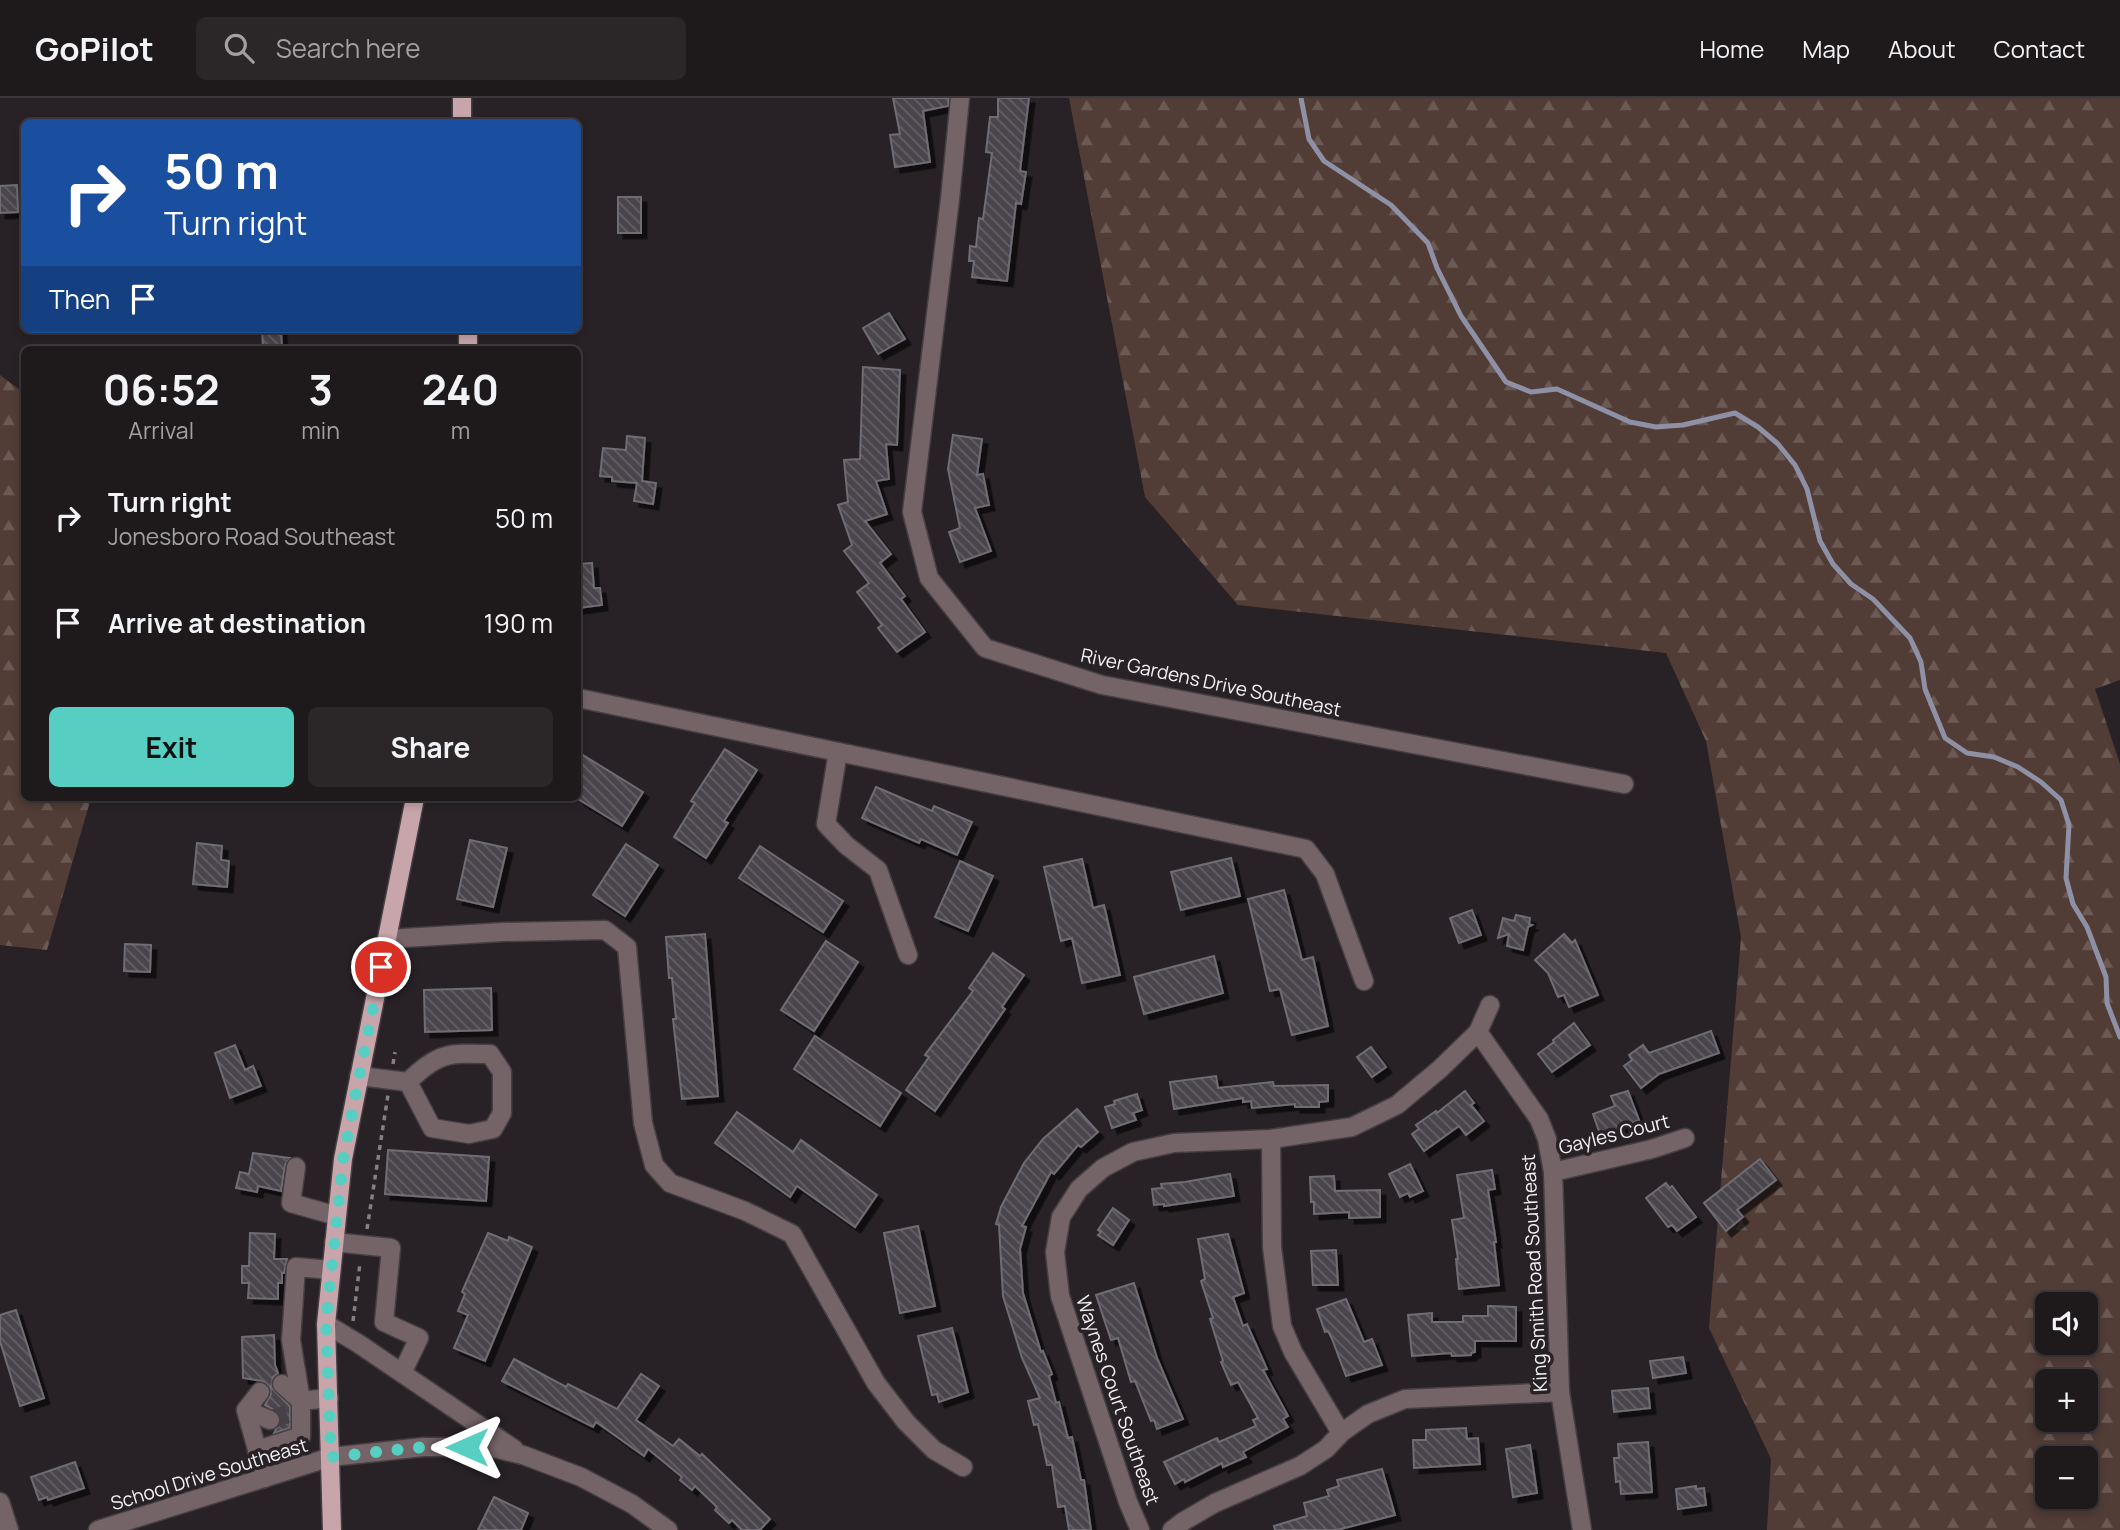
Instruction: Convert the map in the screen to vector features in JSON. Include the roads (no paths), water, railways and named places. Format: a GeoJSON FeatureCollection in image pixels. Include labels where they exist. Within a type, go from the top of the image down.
{"type":"FeatureCollection","features":[{"type":"Feature","properties":{"kind":"main road"},"geometry":{"type":"LineString","coordinates":[[462,98],[462,119]]}},
{"type":"Feature","properties":{"kind":"main road"},"geometry":{"type":"LineString","coordinates":[[332,1530],[326,1324],[343,1159],[414,801]]}},
{"type":"Feature","properties":{"kind":"street","name":"River Gardens Drive Southeast"},"geometry":{"type":"LineString","coordinates":[[960,98],[912,512],[929,578],[985,648],[1102,685],[1624,784]]}},
{"type":"Feature","properties":{"kind":"street"},"geometry":{"type":"LineString","coordinates":[[581,699],[1306,849],[1325,874],[1364,981]]}},
{"type":"Feature","properties":{"kind":"street"},"geometry":{"type":"LineString","coordinates":[[838,752],[826,824],[846,845],[878,870],[908,955]]}},
{"type":"Feature","properties":{"kind":"street"},"geometry":{"type":"LineString","coordinates":[[387,939],[503,932],[605,930],[627,947],[643,1123],[654,1165],[670,1183],[745,1211],[792,1234],[876,1383],[906,1422],[934,1450],[963,1467]]}},
{"type":"Feature","properties":{"kind":"street"},"geometry":{"type":"LineString","coordinates":[[1478,1032],[1490,1005]]}},
{"type":"Feature","properties":{"kind":"street","name":"Waynes Court Southeast"},"geometry":{"type":"LineString","coordinates":[[1140,1530],[1128,1502],[1060,1296],[1055,1252],[1061,1217],[1079,1189],[1103,1168],[1133,1152],[1174,1143],[1271,1139],[1352,1127],[1397,1105],[1478,1032]]}},
{"type":"Feature","properties":{"kind":"street","name":"King Smith Road Southeast"},"geometry":{"type":"LineString","coordinates":[[1478,1032],[1539,1119],[1548,1139],[1553,1172],[1560,1392],[1582,1530]]}},
{"type":"Feature","properties":{"kind":"street"},"geometry":{"type":"LineString","coordinates":[[359,1076],[400,1081],[426,1064],[451,1054],[490,1054],[502,1072],[502,1112],[493,1129],[469,1134],[432,1128],[400,1081]]}},
{"type":"Feature","properties":{"kind":"street","name":"Gayles Court"},"geometry":{"type":"LineString","coordinates":[[1553,1172],[1652,1149],[1685,1138]]}},
{"type":"Feature","properties":{"kind":"street"},"geometry":{"type":"LineString","coordinates":[[1271,1139],[1272,1247],[1282,1326],[1293,1352],[1341,1433]]}},
{"type":"Feature","properties":{"kind":"street"},"geometry":{"type":"LineString","coordinates":[[296,1167],[291,1203],[337,1216]]}},
{"type":"Feature","properties":{"kind":"street"},"geometry":{"type":"LineString","coordinates":[[334,1242],[391,1248],[384,1322],[419,1338],[402,1373]]}},
{"type":"Feature","properties":{"kind":"street"},"geometry":{"type":"LineString","coordinates":[[257,1450],[301,1436],[291,1340],[296,1266],[331,1270]]}},
{"type":"Feature","properties":{"kind":"street"},"geometry":{"type":"LineString","coordinates":[[326,1324],[523,1455],[581,1476],[632,1504],[668,1530]]}},
{"type":"Feature","properties":{"kind":"street"},"geometry":{"type":"LineString","coordinates":[[282,1384],[297,1406]]}},
{"type":"Feature","properties":{"kind":"street"},"geometry":{"type":"LineString","coordinates":[[246,1410],[260,1392]]}},
{"type":"Feature","properties":{"kind":"street"},"geometry":{"type":"LineString","coordinates":[[1172,1530],[1215,1503],[1300,1466],[1368,1414],[1405,1399],[1560,1392]]}},
{"type":"Feature","properties":{"kind":"street"},"geometry":{"type":"LineString","coordinates":[[297,1406],[329,1398]]}},
{"type":"Feature","properties":{"kind":"street"},"geometry":{"type":"LineString","coordinates":[[246,1410],[270,1420]]}},
{"type":"Feature","properties":{"kind":"street"},"geometry":{"type":"LineString","coordinates":[[246,1410],[265,1478]]}},
{"type":"Feature","properties":{"kind":"street","name":"School Drive Southeast"},"geometry":{"type":"LineString","coordinates":[[98,1530],[331,1457],[423,1447],[489,1447],[523,1455]]}},
{"type":"Feature","properties":{"kind":"street"},"geometry":{"type":"LineString","coordinates":[[0,1502],[9,1530]]}},
{"type":"Feature","properties":{"kind":"waterway"},"geometry":{"type":"LineString","coordinates":[[1301,98],[1309,139],[1324,161],[1391,205],[1428,243],[1461,316],[1506,382],[1531,392],[1557,389],[1630,422],[1656,427],[1683,425],[1735,413],[1778,444],[1795,465],[1807,489],[1820,541],[1833,564],[1851,584],[1873,599],[1910,638],[1921,662],[1925,689],[1945,738],[1967,753],[1994,757],[2018,767],[2041,782],[2061,800],[2069,825],[2066,878],[2073,904],[2087,927],[2106,977],[2107,1003],[2120,1037]]}},
{"type":"Feature","properties":{"kind":"tunnel"},"geometry":{"type":"LineString","coordinates":[[270,1420],[293,1412]]}}]}
